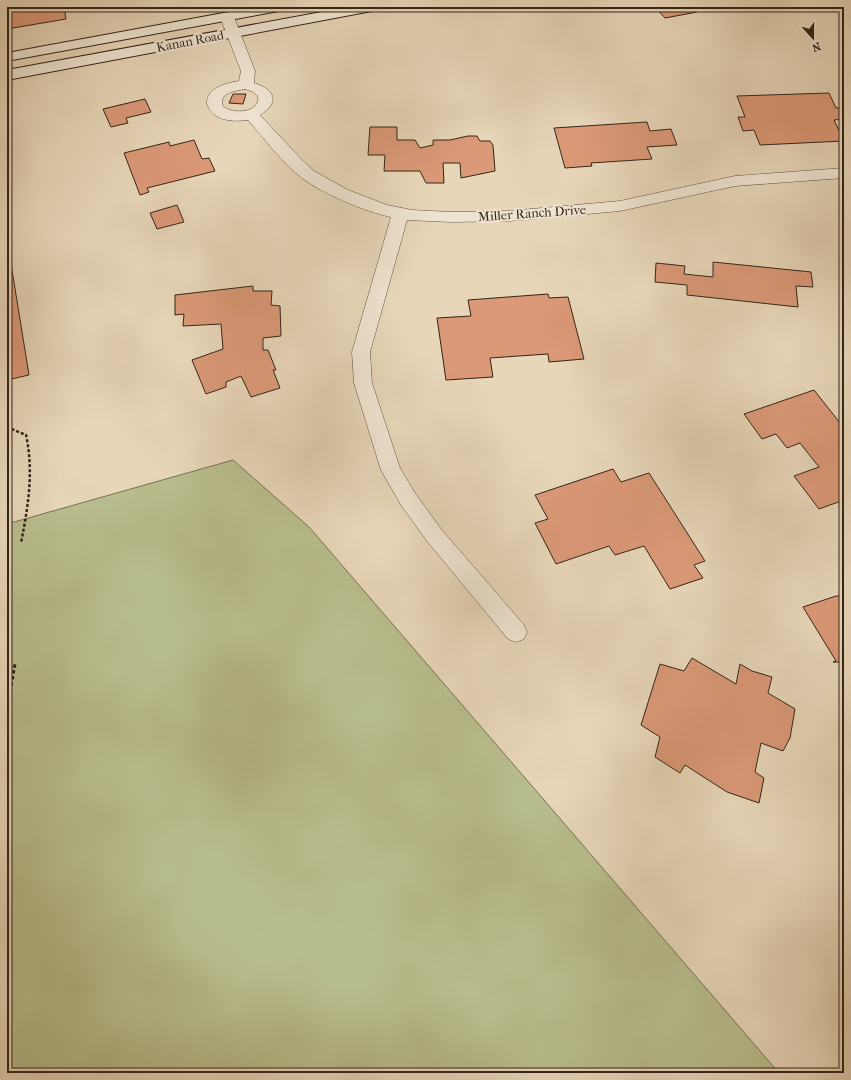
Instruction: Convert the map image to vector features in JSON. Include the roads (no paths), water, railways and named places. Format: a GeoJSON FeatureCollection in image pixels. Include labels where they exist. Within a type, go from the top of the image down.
{"type":"FeatureCollection","features":[{"type":"Feature","properties":{"kind":"main road","name":"Kanan Road"},"geometry":{"type":"LineString","coordinates":[[7,57],[279,7]]}},
{"type":"Feature","properties":{"kind":"main road","name":"Kanan Road"},"geometry":{"type":"LineString","coordinates":[[7,75],[372,7]]}},
{"type":"Feature","properties":{"kind":"street"},"geometry":{"type":"LineString","coordinates":[[227,17],[248,71],[246,85]]}},
{"type":"Feature","properties":{"kind":"street"},"geometry":{"type":"LineString","coordinates":[[246,85],[260,90],[265,94],[265,104],[261,109],[251,114],[237,117],[221,114],[214,105],[214,100],[222,90],[238,86],[246,85]]}},
{"type":"Feature","properties":{"kind":"street","name":"Miller Ranch Drive"},"geometry":{"type":"LineString","coordinates":[[251,114],[296,164],[308,175],[342,194],[384,210],[451,217],[517,216],[620,206],[735,181],[844,172]]}},
{"type":"Feature","properties":{"kind":"street"},"geometry":{"type":"LineString","coordinates":[[401,212],[361,352],[364,383],[391,470],[408,499],[434,535],[516,632]]}}]}
